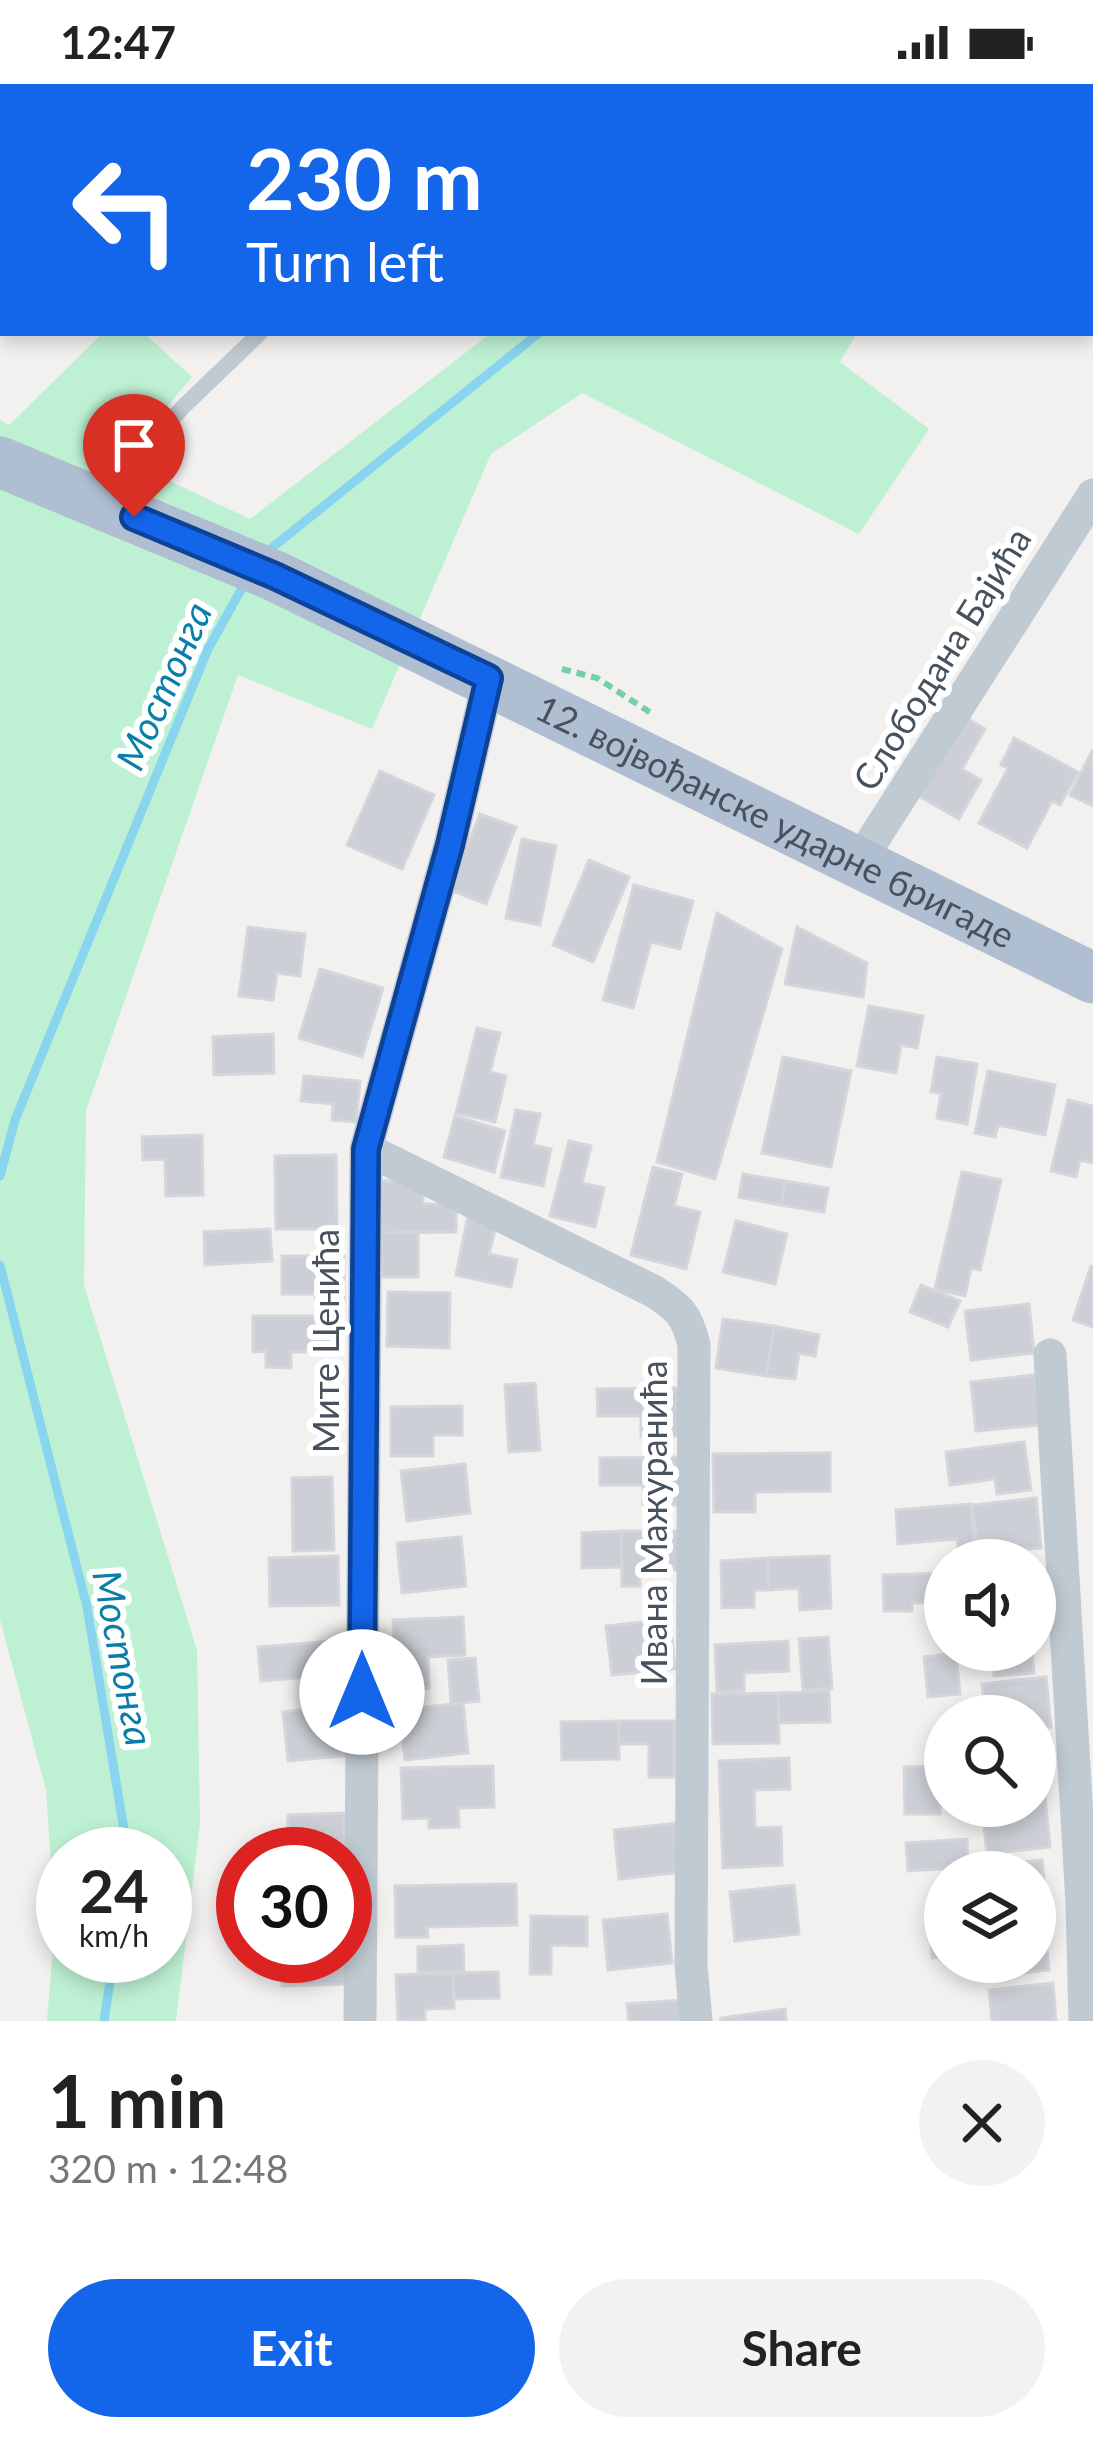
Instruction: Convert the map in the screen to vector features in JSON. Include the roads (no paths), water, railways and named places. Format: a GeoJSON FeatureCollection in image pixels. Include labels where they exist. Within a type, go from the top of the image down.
{"type":"FeatureCollection","features":[{"type":"Feature","properties":{"kind":"main road","name":"12. војвођанске ударне бригаде"},"geometry":{"type":"LineString","coordinates":[[0,462],[275,576],[1093,978]]}},
{"type":"Feature","properties":{"kind":"street","name":"Слободана Бајића"},"geometry":{"type":"LineString","coordinates":[[857,865],[1093,495]]}},
{"type":"Feature","properties":{"kind":"street","name":"Мите Ценића"},"geometry":{"type":"LineString","coordinates":[[359,2021],[366,1149],[450,845],[489,678]]}},
{"type":"Feature","properties":{"kind":"street","name":"Ивана Мажуранића"},"geometry":{"type":"LineString","coordinates":[[366,1149],[653,1291],[682,1309],[688,1321],[694,1345],[691,1965],[696,2021]]}},
{"type":"Feature","properties":{"kind":"street"},"geometry":{"type":"LineString","coordinates":[[1050,1355],[1088,1907],[1085,2021]]}},
{"type":"Feature","properties":{"kind":"lane"},"geometry":{"type":"LineString","coordinates":[[98,502],[184,406],[257,336]]}},
{"type":"Feature","properties":{"kind":"waterway","name":"Мостонга"},"geometry":{"type":"LineString","coordinates":[[263,555],[535,336]]}},
{"type":"Feature","properties":{"kind":"waterway","name":"Мостонга"},"geometry":{"type":"LineString","coordinates":[[0,1176],[15,1120],[208,649],[247,579]]}},
{"type":"Feature","properties":{"kind":"waterway","name":"Мостонга"},"geometry":{"type":"LineString","coordinates":[[0,1265],[87,1607],[124,1827]]}},
{"type":"Feature","properties":{"kind":"waterway","name":"Мостонга"},"geometry":{"type":"LineString","coordinates":[[104,2021],[110,1983]]}}]}
